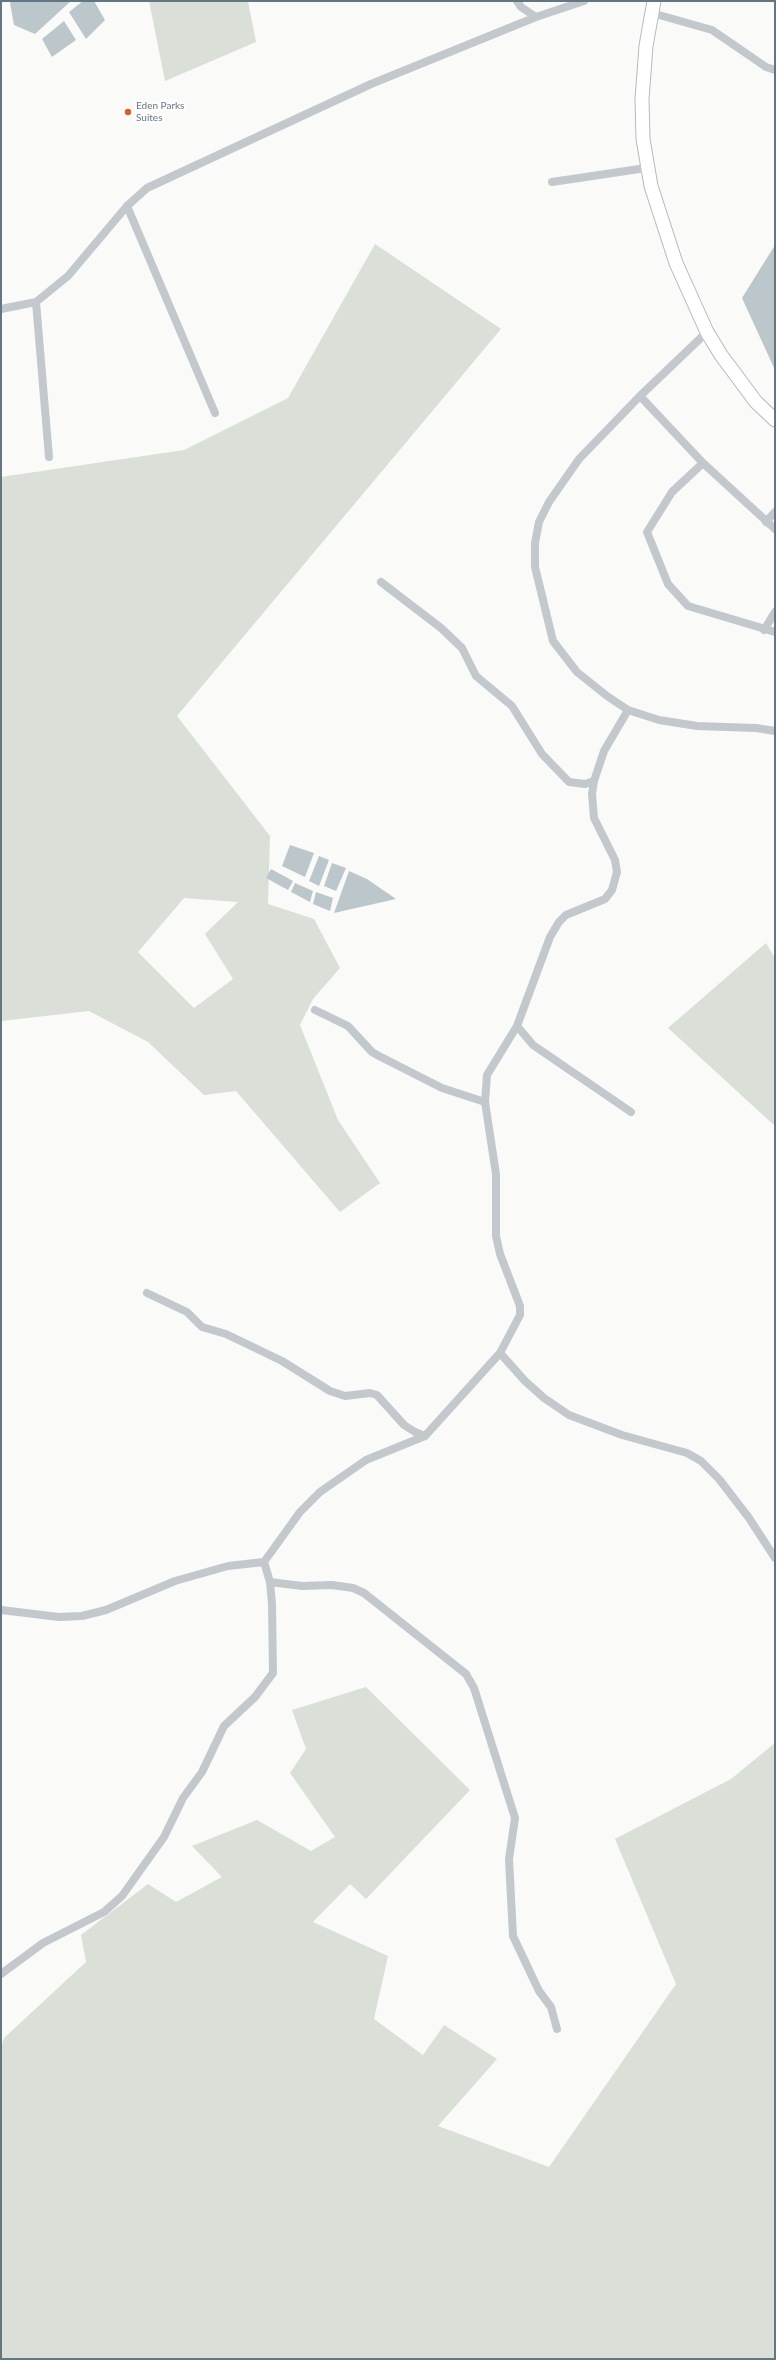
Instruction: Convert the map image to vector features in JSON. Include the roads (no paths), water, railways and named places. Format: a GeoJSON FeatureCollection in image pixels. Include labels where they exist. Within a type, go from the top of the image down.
{"type":"FeatureCollection","features":[{"type":"Feature","properties":{"kind":"main road"},"geometry":{"type":"LineString","coordinates":[[653,7],[642,93],[646,168],[676,263],[707,332],[756,402],[775,420]]}},
{"type":"Feature","properties":{"kind":"street"},"geometry":{"type":"LineString","coordinates":[[517,1],[521,7],[536,17]]}},
{"type":"Feature","properties":{"kind":"street"},"geometry":{"type":"LineString","coordinates":[[1,309],[36,302],[68,276],[127,206],[148,188],[182,170],[371,84],[536,17],[584,1]]}},
{"type":"Feature","properties":{"kind":"street"},"geometry":{"type":"LineString","coordinates":[[653,7],[712,30],[766,66],[775,70]]}},
{"type":"Feature","properties":{"kind":"street"},"geometry":{"type":"LineString","coordinates":[[552,182],[646,168]]}},
{"type":"Feature","properties":{"kind":"street"},"geometry":{"type":"LineString","coordinates":[[127,206],[215,413]]}},
{"type":"Feature","properties":{"kind":"street"},"geometry":{"type":"LineString","coordinates":[[36,302],[49,457]]}},
{"type":"Feature","properties":{"kind":"street"},"geometry":{"type":"LineString","coordinates":[[707,332],[640,396],[579,459],[562,482],[539,522],[535,543],[535,567],[553,641],[577,672],[606,696],[628,710],[659,720],[697,726],[756,728],[775,731]]}},
{"type":"Feature","properties":{"kind":"street"},"geometry":{"type":"LineString","coordinates":[[640,396],[703,463],[775,529]]}},
{"type":"Feature","properties":{"kind":"street"},"geometry":{"type":"LineString","coordinates":[[703,463],[672,492],[647,532],[668,584],[688,606],[764,630],[775,632]]}},
{"type":"Feature","properties":{"kind":"street"},"geometry":{"type":"LineString","coordinates":[[766,522],[775,512]]}},
{"type":"Feature","properties":{"kind":"street"},"geometry":{"type":"LineString","coordinates":[[381,582],[441,628],[462,648],[476,676],[512,706],[542,754],[569,782],[585,784],[594,781]]}},
{"type":"Feature","properties":{"kind":"street"},"geometry":{"type":"LineString","coordinates":[[764,630],[775,612]]}},
{"type":"Feature","properties":{"kind":"street"},"geometry":{"type":"LineString","coordinates":[[1,1610],[59,1617],[82,1616],[106,1610],[175,1581],[228,1566],[264,1562],[300,1512],[320,1492],[366,1460],[425,1436],[500,1353],[520,1315],[520,1306],[500,1254],[496,1236],[496,1174],[485,1102],[487,1075],[516,1026],[550,937],[559,922],[566,915],[605,900],[612,890],[617,872],[615,860],[594,818],[592,794],[594,781],[604,751],[628,710]]}},
{"type":"Feature","properties":{"kind":"street"},"geometry":{"type":"LineString","coordinates":[[315,1010],[348,1026],[367,1047],[378,1056],[442,1088],[485,1102]]}},
{"type":"Feature","properties":{"kind":"street"},"geometry":{"type":"LineString","coordinates":[[516,1026],[533,1045],[631,1112]]}},
{"type":"Feature","properties":{"kind":"street"},"geometry":{"type":"LineString","coordinates":[[147,1293],[187,1312],[202,1327],[226,1334],[282,1361],[330,1391],[345,1396],[370,1393],[377,1395],[404,1426],[425,1436]]}},
{"type":"Feature","properties":{"kind":"street"},"geometry":{"type":"LineString","coordinates":[[500,1353],[539,1394],[569,1414],[622,1435],[687,1453],[701,1462],[719,1479],[749,1518],[775,1558]]}},
{"type":"Feature","properties":{"kind":"street"},"geometry":{"type":"LineString","coordinates":[[1,1974],[43,1943],[83,1924],[114,1904],[164,1837],[183,1798],[202,1772],[224,1726],[255,1697],[273,1673],[270,1582],[264,1562]]}},
{"type":"Feature","properties":{"kind":"street"},"geometry":{"type":"LineString","coordinates":[[270,1582],[302,1586],[332,1585],[353,1588],[364,1593],[466,1674],[474,1688],[515,1818],[509,1866],[513,1936],[539,1991],[551,2007],[556,2029]]}},
{"type":"Feature","properties":{"kind":"place","name":"Eden Parks Suites"},"geometry":{"type":"Point","coordinates":[128,112]}}]}
